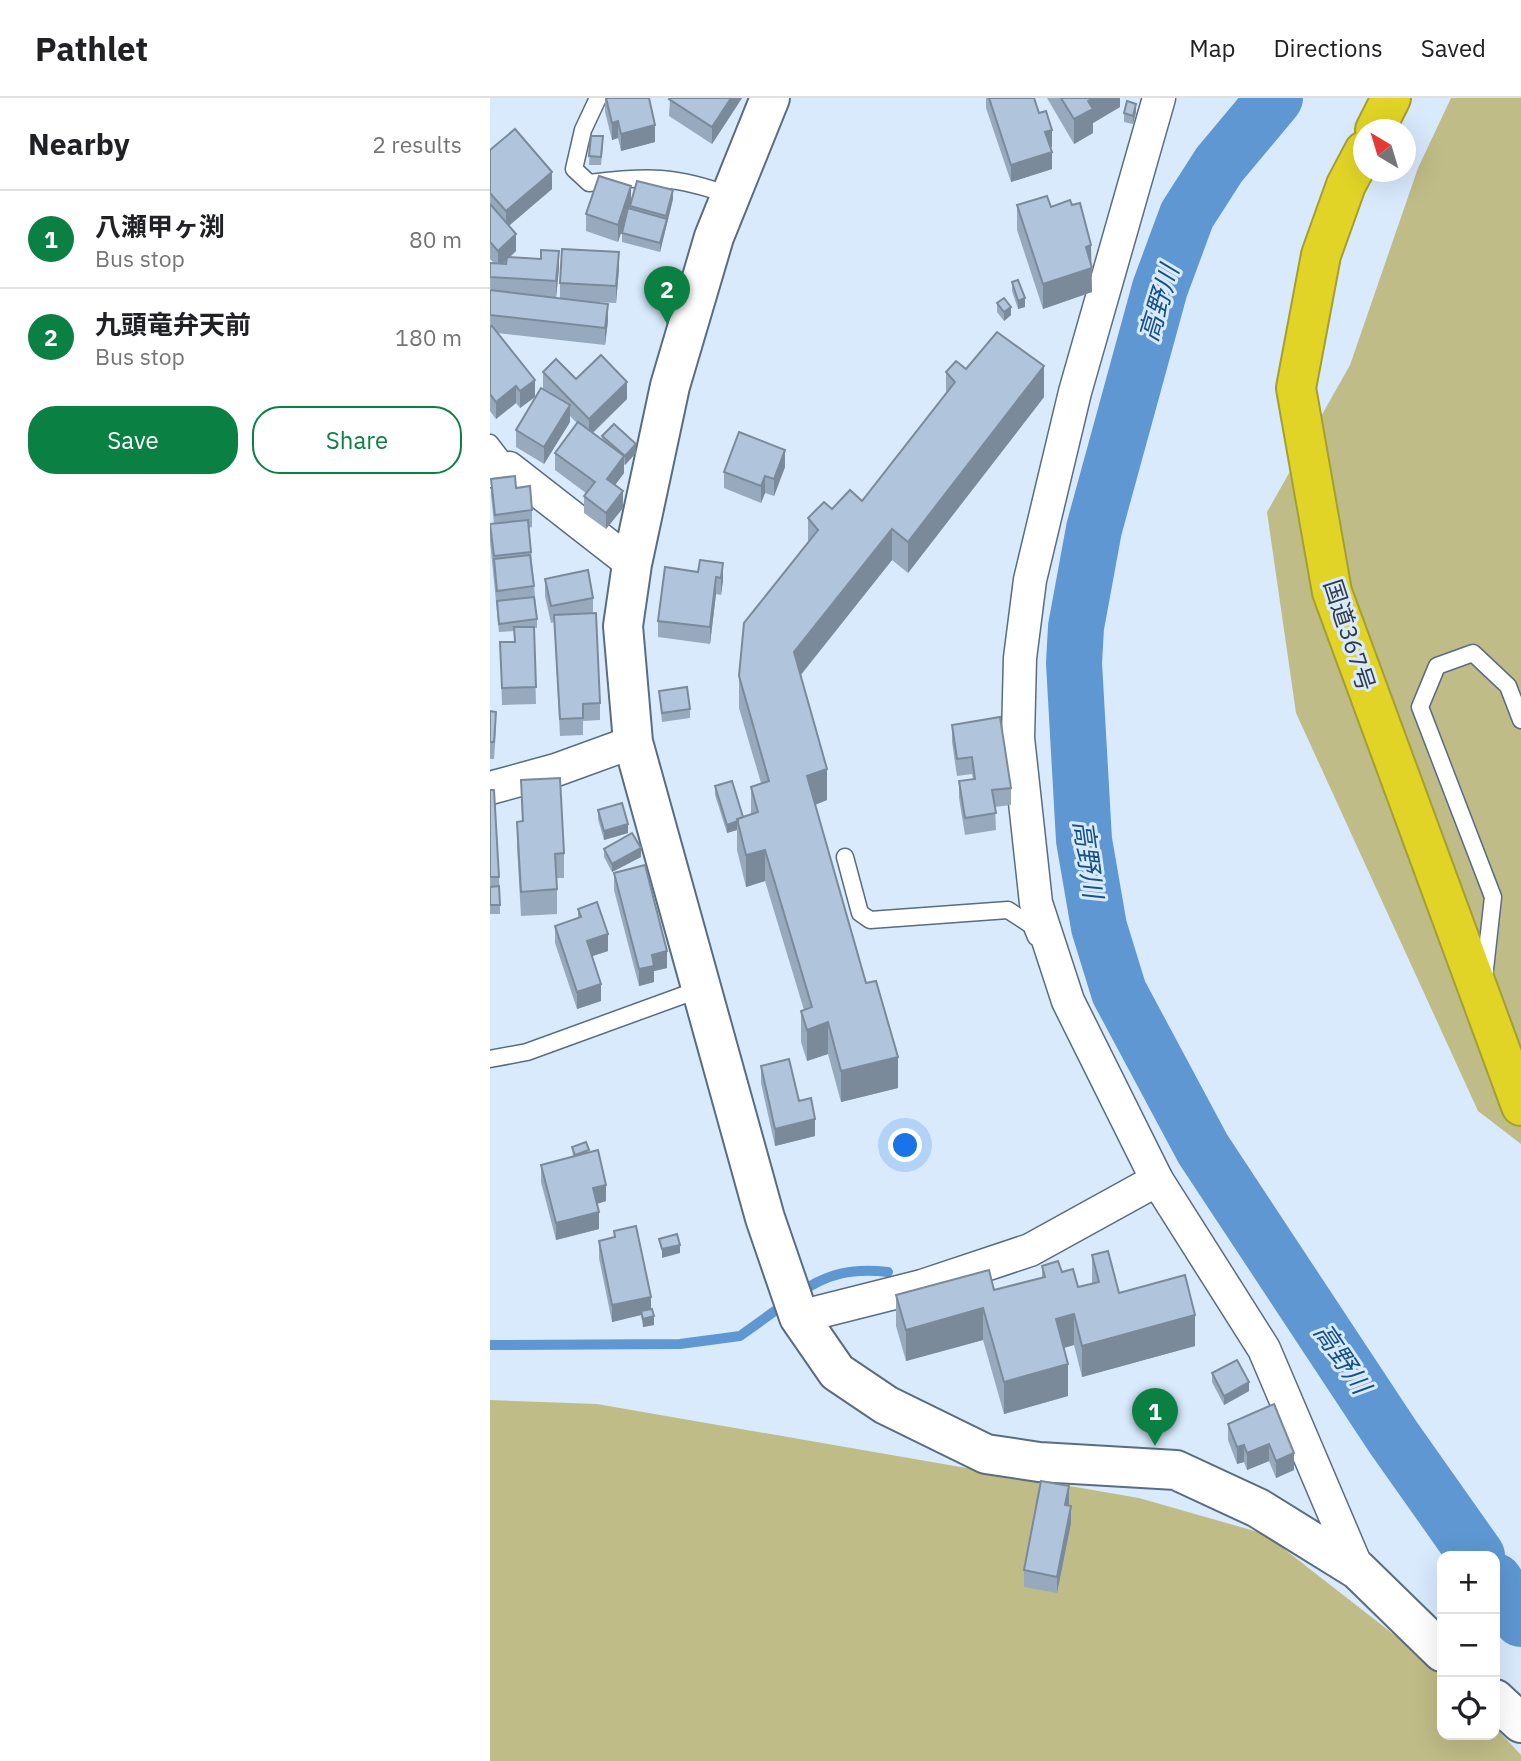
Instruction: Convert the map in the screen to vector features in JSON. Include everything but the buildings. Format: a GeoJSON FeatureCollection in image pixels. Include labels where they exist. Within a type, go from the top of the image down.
{"type":"FeatureCollection","features":[{"type":"Feature","properties":{"kind":"highway"},"geometry":{"type":"LineString","coordinates":[[1380,119],[1391,98]]}},
{"type":"Feature","properties":{"kind":"highway","name":"国道367号"},"geometry":{"type":"LineString","coordinates":[[1353,171],[1321,255],[1296,388],[1332,592],[1521,1106]]}},
{"type":"Feature","properties":{"kind":"street"},"geometry":{"type":"LineString","coordinates":[[770,98],[714,237],[670,386],[632,564],[623,625],[633,742],[704,988],[765,1217],[799,1317],[837,1372],[886,1405],[938,1433],[986,1454],[1039,1462],[1175,1470],[1258,1508],[1357,1570],[1437,1647]]}},
{"type":"Feature","properties":{"kind":"street"},"geometry":{"type":"LineString","coordinates":[[1159,98],[1075,392],[1030,580],[1020,658],[1018,738],[1036,903],[1068,1001],[1157,1180],[1264,1349],[1357,1570]]}},
{"type":"Feature","properties":{"kind":"street"},"geometry":{"type":"LineString","coordinates":[[500,470],[632,564]]}},
{"type":"Feature","properties":{"kind":"street"},"geometry":{"type":"LineString","coordinates":[[490,788],[556,770],[633,742]]}},
{"type":"Feature","properties":{"kind":"street"},"geometry":{"type":"LineString","coordinates":[[799,1317],[922,1286],[1030,1250],[1157,1180]]}},
{"type":"Feature","properties":{"kind":"street"},"geometry":{"type":"LineString","coordinates":[[1500,1704],[1521,1723]]}},
{"type":"Feature","properties":{"kind":"lane"},"geometry":{"type":"LineString","coordinates":[[598,98],[583,130],[574,170],[589,183],[666,177],[693,182],[731,196]]}},
{"type":"Feature","properties":{"kind":"lane"},"geometry":{"type":"LineString","coordinates":[[490,443],[500,470]]}},
{"type":"Feature","properties":{"kind":"lane"},"geometry":{"type":"LineString","coordinates":[[1480,998],[1493,897],[1420,707],[1437,666],[1474,653],[1508,686],[1521,720]]}},
{"type":"Feature","properties":{"kind":"lane"},"geometry":{"type":"LineString","coordinates":[[845,857],[860,913],[870,919],[1008,910],[1020,916],[1031,925],[1052,985],[1068,1001]]}},
{"type":"Feature","properties":{"kind":"lane"},"geometry":{"type":"LineString","coordinates":[[490,1059],[527,1052],[704,988]]}},
{"type":"Feature","properties":{"kind":"shaded area"},"geometry":{"type":"Polygon","coordinates":[[[1451,98],[1521,98],[1521,1144],[1478,1111],[1296,713],[1267,512],[1350,365],[1413,182],[1416,182],[1418,168],[1451,98]]]}},
{"type":"Feature","properties":{"kind":"shaded area"},"geometry":{"type":"Polygon","coordinates":[[[490,1400],[597,1404],[1139,1498],[1265,1534],[1437,1668],[1437,1740],[1500,1740],[1500,1732],[1521,1755],[1521,1761],[490,1761],[490,1400]]]}},
{"type":"Feature","properties":{"kind":"waterway","name":"高野川"},"geometry":{"type":"LineString","coordinates":[[1275,98],[1219,165],[1187,215],[1160,288],[1094,529],[1076,627],[1074,663],[1084,840],[1099,927],[1119,992],[1203,1149],[1393,1437],[1473,1551]]}},
{"type":"Feature","properties":{"kind":"waterway"},"geometry":{"type":"LineString","coordinates":[[798,1294],[819,1281],[841,1274],[888,1272]]}},
{"type":"Feature","properties":{"kind":"waterway"},"geometry":{"type":"LineString","coordinates":[[490,1345],[680,1344],[740,1336],[786,1303]]}},
{"type":"Feature","properties":{"kind":"waterway","name":"高野川"},"geometry":{"type":"LineString","coordinates":[[1500,1588],[1521,1619]]}},
{"type":"Feature","properties":{"kind":"place","name":"九頭竜弁天前"},"geometry":{"type":"Point","coordinates":[667,324]}},
{"type":"Feature","properties":{"kind":"place","name":"八瀬甲ヶ渕"},"geometry":{"type":"Point","coordinates":[1155,1446]}}]}
